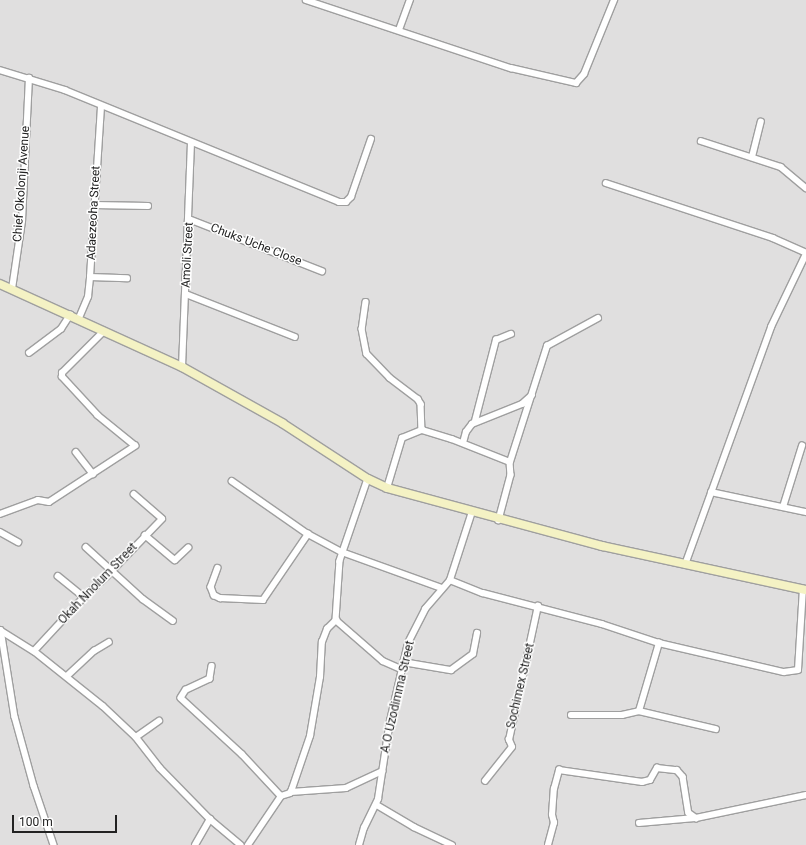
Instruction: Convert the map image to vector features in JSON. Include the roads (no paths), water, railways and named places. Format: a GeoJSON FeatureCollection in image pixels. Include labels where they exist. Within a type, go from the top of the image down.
{"type":"FeatureCollection","features":[{"type":"Feature","properties":{"kind":"main road"},"geometry":{"type":"LineString","coordinates":[[0,284],[79,318],[182,367],[282,423],[368,479],[387,488],[499,520],[685,565],[804,589]]}},
{"type":"Feature","properties":{"kind":"street"},"geometry":{"type":"LineString","coordinates":[[306,0],[512,68],[576,83],[584,74],[614,0]]}},
{"type":"Feature","properties":{"kind":"street"},"geometry":{"type":"LineString","coordinates":[[399,30],[410,0]]}},
{"type":"Feature","properties":{"kind":"street"},"geometry":{"type":"LineString","coordinates":[[0,70],[29,78],[190,143],[208,146],[257,170],[340,202],[346,202],[351,197],[371,139]]}},
{"type":"Feature","properties":{"kind":"street","name":"Chief Okolonji Avenue"},"geometry":{"type":"LineString","coordinates":[[12,290],[22,221],[29,78]]}},
{"type":"Feature","properties":{"kind":"street","name":"Adaezeoha Street"},"geometry":{"type":"LineString","coordinates":[[79,318],[88,297],[101,107]]}},
{"type":"Feature","properties":{"kind":"street"},"geometry":{"type":"LineString","coordinates":[[752,157],[761,122]]}},
{"type":"Feature","properties":{"kind":"street"},"geometry":{"type":"LineString","coordinates":[[701,141],[781,167],[806,188]]}},
{"type":"Feature","properties":{"kind":"street","name":"Amoli Street"},"geometry":{"type":"LineString","coordinates":[[182,367],[190,219],[190,143]]}},
{"type":"Feature","properties":{"kind":"street"},"geometry":{"type":"LineString","coordinates":[[606,183],[773,238],[806,253],[771,327],[685,565]]}},
{"type":"Feature","properties":{"kind":"street"},"geometry":{"type":"LineString","coordinates":[[94,205],[148,206]]}},
{"type":"Feature","properties":{"kind":"street","name":"Chuks Uche Close"},"geometry":{"type":"LineString","coordinates":[[190,219],[322,271]]}},
{"type":"Feature","properties":{"kind":"street"},"geometry":{"type":"LineString","coordinates":[[90,277],[127,278]]}},
{"type":"Feature","properties":{"kind":"street"},"geometry":{"type":"LineString","coordinates":[[186,294],[295,337]]}},
{"type":"Feature","properties":{"kind":"street"},"geometry":{"type":"LineString","coordinates":[[366,302],[362,329],[367,354],[390,378],[418,399],[421,404],[422,430]]}},
{"type":"Feature","properties":{"kind":"street"},"geometry":{"type":"LineString","coordinates":[[29,353],[61,329],[70,315]]}},
{"type":"Feature","properties":{"kind":"street"},"geometry":{"type":"LineString","coordinates":[[499,520],[511,475],[510,462],[547,346],[598,318]]}},
{"type":"Feature","properties":{"kind":"street"},"geometry":{"type":"LineString","coordinates":[[0,514],[38,500],[48,502],[135,446],[98,416],[62,377],[62,373],[104,331]]}},
{"type":"Feature","properties":{"kind":"street"},"geometry":{"type":"LineString","coordinates":[[475,421],[496,340],[511,334]]}},
{"type":"Feature","properties":{"kind":"street"},"geometry":{"type":"LineString","coordinates":[[464,443],[467,429],[475,421],[522,404],[532,394]]}},
{"type":"Feature","properties":{"kind":"street"},"geometry":{"type":"LineString","coordinates":[[387,488],[402,438],[422,430],[464,443],[510,462]]}},
{"type":"Feature","properties":{"kind":"street"},"geometry":{"type":"LineString","coordinates":[[783,507],[802,446]]}},
{"type":"Feature","properties":{"kind":"street"},"geometry":{"type":"LineString","coordinates":[[76,452],[93,474]]}},
{"type":"Feature","properties":{"kind":"street"},"geometry":{"type":"LineString","coordinates":[[291,792],[310,736],[320,677],[322,642],[328,629],[336,620],[342,552],[368,479]]}},
{"type":"Feature","properties":{"kind":"street"},"geometry":{"type":"LineString","coordinates":[[232,481],[308,534],[342,552],[442,588]]}},
{"type":"Feature","properties":{"kind":"street"},"geometry":{"type":"LineString","coordinates":[[711,492],[806,512]]}},
{"type":"Feature","properties":{"kind":"street","name":"Okah Nnolum Street"},"geometry":{"type":"LineString","coordinates":[[34,651],[84,597],[113,570],[162,519],[134,495]]}},
{"type":"Feature","properties":{"kind":"street","name":"A.O Uzodimma Street"},"geometry":{"type":"LineString","coordinates":[[359,845],[364,828],[377,805],[403,662],[416,624],[442,588],[450,580],[472,512]]}},
{"type":"Feature","properties":{"kind":"street"},"geometry":{"type":"LineString","coordinates":[[0,532],[18,542]]}},
{"type":"Feature","properties":{"kind":"street"},"geometry":{"type":"LineString","coordinates":[[218,568],[211,587],[214,595],[220,598],[263,600],[308,534]]}},
{"type":"Feature","properties":{"kind":"street"},"geometry":{"type":"LineString","coordinates":[[145,535],[175,560],[188,548]]}},
{"type":"Feature","properties":{"kind":"street"},"geometry":{"type":"LineString","coordinates":[[86,547],[113,570],[143,599],[173,621]]}},
{"type":"Feature","properties":{"kind":"street"},"geometry":{"type":"LineString","coordinates":[[58,576],[84,597]]}},
{"type":"Feature","properties":{"kind":"street"},"geometry":{"type":"LineString","coordinates":[[450,580],[483,593],[538,606],[659,643],[775,671],[798,670],[804,589]]}},
{"type":"Feature","properties":{"kind":"street","name":"Sochimex Street"},"geometry":{"type":"LineString","coordinates":[[485,781],[512,747],[508,740],[538,606]]}},
{"type":"Feature","properties":{"kind":"street"},"geometry":{"type":"LineString","coordinates":[[336,620],[383,661],[401,670]]}},
{"type":"Feature","properties":{"kind":"street"},"geometry":{"type":"LineString","coordinates":[[0,630],[34,651],[67,676],[136,737],[160,768],[210,819],[241,845]]}},
{"type":"Feature","properties":{"kind":"street"},"geometry":{"type":"LineString","coordinates":[[0,630],[15,717],[54,845]]}},
{"type":"Feature","properties":{"kind":"street"},"geometry":{"type":"LineString","coordinates":[[403,662],[451,670],[473,654],[477,633]]}},
{"type":"Feature","properties":{"kind":"street"},"geometry":{"type":"LineString","coordinates":[[67,676],[94,651],[109,642]]}},
{"type":"Feature","properties":{"kind":"street"},"geometry":{"type":"LineString","coordinates":[[639,710],[659,643]]}},
{"type":"Feature","properties":{"kind":"street"},"geometry":{"type":"LineString","coordinates":[[212,666],[210,679],[186,690],[180,698],[242,754],[281,796]]}},
{"type":"Feature","properties":{"kind":"street"},"geometry":{"type":"LineString","coordinates":[[571,715],[622,715],[639,710],[716,729]]}},
{"type":"Feature","properties":{"kind":"street"},"geometry":{"type":"LineString","coordinates":[[136,737],[159,721]]}},
{"type":"Feature","properties":{"kind":"street"},"geometry":{"type":"LineString","coordinates":[[548,845],[554,823],[552,815],[554,790],[559,770],[642,782],[650,780],[657,768],[677,770],[684,777],[689,813],[696,818]]}},
{"type":"Feature","properties":{"kind":"street"},"geometry":{"type":"LineString","coordinates":[[248,845],[281,796],[291,792],[346,788],[382,771]]}},
{"type":"Feature","properties":{"kind":"street"},"geometry":{"type":"LineString","coordinates":[[639,823],[696,818],[806,795]]}},
{"type":"Feature","properties":{"kind":"street"},"geometry":{"type":"LineString","coordinates":[[377,805],[414,827],[452,845]]}},
{"type":"Feature","properties":{"kind":"street"},"geometry":{"type":"LineString","coordinates":[[195,845],[210,819]]}}]}
